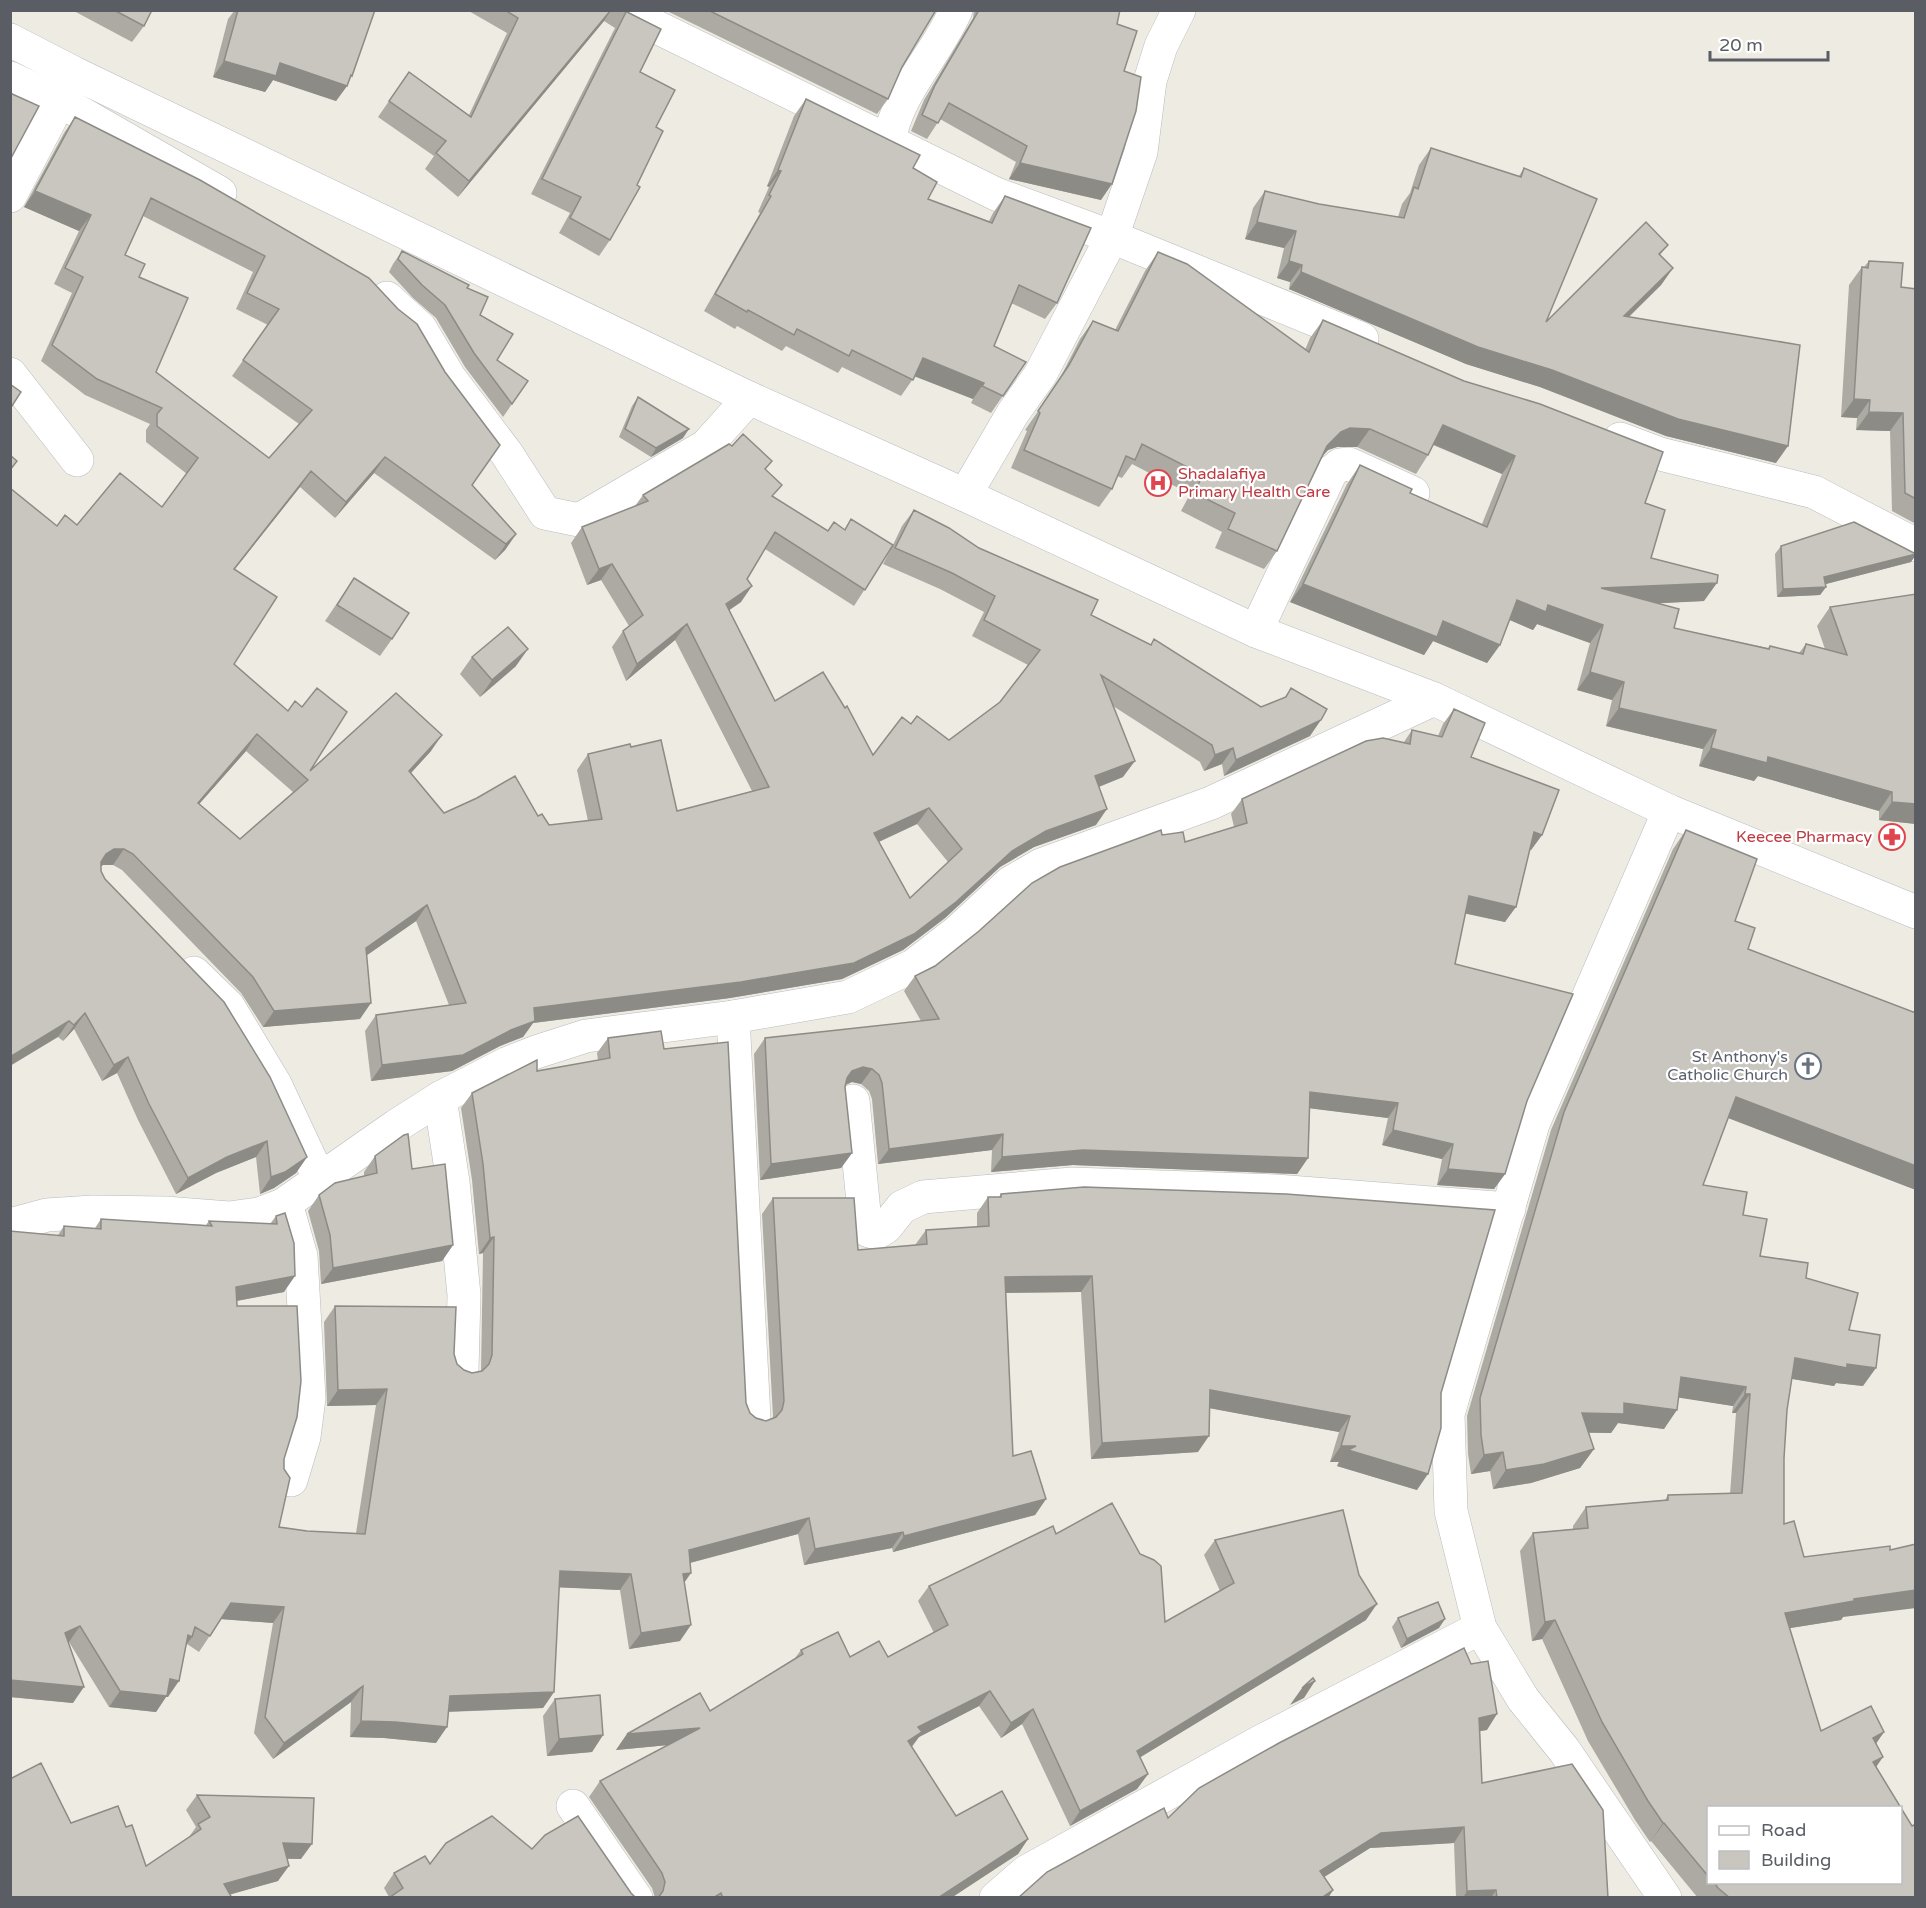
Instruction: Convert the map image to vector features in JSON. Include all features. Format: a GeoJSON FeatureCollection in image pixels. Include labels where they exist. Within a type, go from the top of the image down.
{"type":"FeatureCollection","features":[{"type":"Feature","properties":{"kind":"street"},"geometry":{"type":"LineString","coordinates":[[622,10],[996,194],[1112,237],[1387,350]]}},
{"type":"Feature","properties":{"kind":"street"},"geometry":{"type":"LineString","coordinates":[[889,143],[891,125],[956,10]]}},
{"type":"Feature","properties":{"kind":"street"},"geometry":{"type":"LineString","coordinates":[[965,495],[1013,413],[1040,375],[1112,237],[1141,152],[1150,81],[1161,46],[1179,10]]}},
{"type":"Feature","properties":{"kind":"street"},"geometry":{"type":"LineString","coordinates":[[10,40],[67,87],[246,208]]}},
{"type":"Feature","properties":{"kind":"street"},"geometry":{"type":"LineString","coordinates":[[10,78],[67,87],[965,495],[1256,631],[1434,699],[1669,811],[1916,912]]}},
{"type":"Feature","properties":{"kind":"street"},"geometry":{"type":"LineString","coordinates":[[10,196],[67,87]]}},
{"type":"Feature","properties":{"kind":"street"},"geometry":{"type":"LineString","coordinates":[[370,279],[400,312],[420,328],[449,377],[507,454],[545,513],[579,520],[706,446],[749,398]]}},
{"type":"Feature","properties":{"kind":"street"},"geometry":{"type":"LineString","coordinates":[[10,374],[77,460]]}},
{"type":"Feature","properties":{"kind":"street"},"geometry":{"type":"LineString","coordinates":[[1597,429],[1660,454],[1814,492],[1916,545]]}},
{"type":"Feature","properties":{"kind":"street"},"geometry":{"type":"LineString","coordinates":[[1256,631],[1331,472],[1340,465],[1349,464],[1413,494]]}},
{"type":"Feature","properties":{"kind":"street"},"geometry":{"type":"LineString","coordinates":[[10,1225],[47,1215],[93,1212],[229,1218],[259,1214],[283,1205],[440,1098],[508,1063],[586,1036],[733,1017],[848,997],[913,966],[957,932],[1010,883],[1041,865],[1211,803],[1434,699]]}},
{"type":"Feature","properties":{"kind":"street"},"geometry":{"type":"LineString","coordinates":[[1665,1898],[1564,1750],[1523,1699],[1480,1628],[1451,1511],[1448,1414],[1533,1124],[1669,811]]}},
{"type":"Feature","properties":{"kind":"street"},"geometry":{"type":"LineString","coordinates":[[177,956],[228,1006],[275,1084],[320,1180]]}},
{"type":"Feature","properties":{"kind":"street"},"geometry":{"type":"LineString","coordinates":[[733,1017],[754,1418]]}},
{"type":"Feature","properties":{"kind":"street"},"geometry":{"type":"LineString","coordinates":[[440,1098],[453,1182],[464,1294],[462,1371]]}},
{"type":"Feature","properties":{"kind":"street"},"geometry":{"type":"LineString","coordinates":[[853,1101],[865,1222],[869,1231],[876,1233],[886,1227],[902,1207],[923,1197],[1072,1184],[1276,1191],[1509,1209]]}},
{"type":"Feature","properties":{"kind":"street"},"geometry":{"type":"LineString","coordinates":[[283,1205],[289,1214],[301,1256],[309,1398],[304,1437],[291,1480]]}},
{"type":"Feature","properties":{"kind":"street"},"geometry":{"type":"LineString","coordinates":[[996,1898],[1036,1866],[1260,1742],[1480,1628]]}},
{"type":"Feature","properties":{"kind":"street"},"geometry":{"type":"LineString","coordinates":[[573,1806],[636,1898]]}},
{"type":"Feature","properties":{"kind":"building"},"geometry":{"type":"Polygon","coordinates":[[[114,10],[152,10],[144,26],[114,10]]]}},
{"type":"Feature","properties":{"kind":"building"},"geometry":{"type":"Polygon","coordinates":[[[238,10],[375,10],[347,86],[280,63],[276,76],[224,61],[238,10]]]}},
{"type":"Feature","properties":{"kind":"building"},"geometry":{"type":"Polygon","coordinates":[[[505,10],[611,10],[469,181],[436,153],[446,141],[389,101],[409,72],[471,117],[518,18],[505,10]]]}},
{"type":"Feature","properties":{"kind":"building"},"geometry":{"type":"Polygon","coordinates":[[[623,10],[661,29],[640,72],[675,90],[656,127],[663,131],[637,185],[640,187],[610,240],[570,218],[581,197],[542,179],[626,12],[623,10]]]}},
{"type":"Feature","properties":{"kind":"building"},"geometry":{"type":"Polygon","coordinates":[[[708,10],[936,10],[902,67],[888,99],[708,10]]]}},
{"type":"Feature","properties":{"kind":"building"},"geometry":{"type":"Polygon","coordinates":[[[979,10],[1120,10],[1117,24],[1137,31],[1124,71],[1141,77],[1136,111],[1112,184],[1020,163],[1027,146],[949,103],[938,123],[922,115],[935,85],[979,10]]]}},
{"type":"Feature","properties":{"kind":"building"},"geometry":{"type":"Polygon","coordinates":[[[10,93],[39,106],[10,160],[10,93]]]}},
{"type":"Feature","properties":{"kind":"building"},"geometry":{"type":"Polygon","coordinates":[[[806,99],[920,155],[913,168],[937,182],[928,199],[992,223],[1005,196],[1091,228],[1057,303],[1019,285],[994,346],[1026,362],[1003,396],[982,386],[984,383],[923,358],[913,380],[852,350],[849,356],[797,329],[794,335],[715,294],[771,196],[769,195],[781,171],[778,170],[806,99]]]}},
{"type":"Feature","properties":{"kind":"building"},"geometry":{"type":"Polygon","coordinates":[[[75,117],[200,180],[369,278],[398,309],[417,324],[445,372],[500,445],[472,485],[516,534],[506,544],[385,457],[346,502],[311,471],[234,569],[277,597],[234,664],[288,711],[295,701],[302,707],[317,688],[347,712],[310,771],[396,693],[442,735],[409,771],[444,813],[477,798],[515,776],[538,816],[542,814],[549,825],[602,819],[588,754],[630,744],[631,747],[661,740],[677,811],[769,787],[687,624],[637,664],[623,631],[643,615],[612,564],[599,569],[582,527],[648,501],[643,495],[729,444],[732,446],[743,434],[772,461],[765,469],[782,485],[772,496],[828,531],[834,522],[845,530],[851,519],[893,545],[865,590],[775,532],[747,579],[752,586],[726,604],[775,701],[823,672],[845,708],[847,706],[873,755],[902,717],[911,724],[917,716],[949,740],[1000,702],[1040,650],[984,620],[995,596],[952,573],[895,548],[914,510],[949,528],[979,548],[1098,600],[1091,615],[1151,645],[1154,639],[1261,707],[1286,697],[1291,688],[1327,709],[1321,720],[1236,760],[1233,748],[1215,755],[1212,745],[1101,675],[1135,761],[1095,776],[1107,809],[1046,831],[1012,851],[956,902],[914,934],[854,963],[741,982],[534,1008],[535,1021],[511,1030],[463,1055],[382,1065],[376,1015],[466,1003],[427,905],[366,948],[371,1003],[274,1011],[253,977],[133,854],[124,849],[114,849],[106,854],[101,862],[101,871],[105,879],[224,1002],[270,1077],[307,1157],[285,1172],[271,1177],[267,1141],[227,1157],[188,1178],[149,1104],[128,1057],[114,1065],[85,1013],[74,1025],[69,1021],[10,1057],[10,488],[57,526],[65,515],[77,525],[120,473],[162,507],[198,458],[157,426],[157,414],[162,408],[97,379],[52,345],[83,277],[65,268],[91,215],[35,191],[75,117]],[[151,198],[125,255],[145,264],[139,277],[188,298],[156,372],[269,458],[312,410],[243,360],[279,309],[247,293],[265,256],[151,198]],[[257,734],[198,803],[240,839],[308,780],[257,734]],[[929,808],[874,833],[910,898],[962,849],[929,808]]]}},
{"type":"Feature","properties":{"kind":"building"},"geometry":{"type":"Polygon","coordinates":[[[1431,148],[1521,177],[1524,168],[1597,199],[1546,322],[1646,222],[1668,245],[1659,254],[1673,268],[1624,316],[1800,345],[1788,446],[1678,419],[1552,370],[1478,347],[1301,272],[1302,265],[1289,261],[1296,231],[1257,222],[1265,191],[1319,204],[1404,218],[1414,187],[1418,189],[1431,148]]]}},
{"type":"Feature","properties":{"kind":"building"},"geometry":{"type":"Polygon","coordinates":[[[402,251],[469,285],[467,288],[488,297],[480,315],[513,334],[497,360],[528,381],[512,404],[474,353],[445,305],[398,259],[402,251]]]}},
{"type":"Feature","properties":{"kind":"building"},"geometry":{"type":"Polygon","coordinates":[[[1158,252],[1187,264],[1309,352],[1323,320],[1464,381],[1540,404],[1663,452],[1645,503],[1665,510],[1651,558],[1718,575],[1717,583],[1601,588],[1679,609],[1674,628],[1769,649],[1770,646],[1803,654],[1806,644],[1847,655],[1830,607],[1916,594],[1916,804],[1892,802],[1892,792],[1768,757],[1767,763],[1711,748],[1716,730],[1619,708],[1624,682],[1590,672],[1603,625],[1548,605],[1546,612],[1517,600],[1500,645],[1443,621],[1437,637],[1303,584],[1360,465],[1412,489],[1410,493],[1487,527],[1515,456],[1443,425],[1428,455],[1370,429],[1350,428],[1341,432],[1327,446],[1277,551],[1228,529],[1235,513],[1194,493],[1203,475],[1142,444],[1135,460],[1126,456],[1112,489],[1024,450],[1040,413],[1038,411],[1069,365],[1093,321],[1118,331],[1158,252]]]}},
{"type":"Feature","properties":{"kind":"building"},"geometry":{"type":"Polygon","coordinates":[[[1869,261],[1903,263],[1901,287],[1916,289],[1916,499],[1905,493],[1903,413],[1869,412],[1870,400],[1854,399],[1862,267],[1868,268],[1869,261]]]}},
{"type":"Feature","properties":{"kind":"building"},"geometry":{"type":"Polygon","coordinates":[[[10,384],[21,392],[10,409],[10,384]]]}},
{"type":"Feature","properties":{"kind":"building"},"geometry":{"type":"Polygon","coordinates":[[[638,397],[689,429],[656,448],[625,429],[638,397]]]}},
{"type":"Feature","properties":{"kind":"building"},"geometry":{"type":"Polygon","coordinates":[[[10,455],[17,461],[10,470],[10,455]]]}},
{"type":"Feature","properties":{"kind":"building"},"geometry":{"type":"Polygon","coordinates":[[[1854,522],[1916,554],[1824,577],[1826,587],[1783,589],[1781,546],[1854,522]]]}},
{"type":"Feature","properties":{"kind":"building"},"geometry":{"type":"Polygon","coordinates":[[[354,578],[409,613],[392,639],[337,605],[354,578]]]}},
{"type":"Feature","properties":{"kind":"building"},"geometry":{"type":"Polygon","coordinates":[[[508,627],[528,649],[492,680],[472,657],[508,627]]]}},
{"type":"Feature","properties":{"kind":"building"},"geometry":{"type":"Polygon","coordinates":[[[1454,709],[1485,723],[1471,757],[1559,790],[1542,835],[1534,832],[1516,907],[1469,896],[1455,964],[1573,994],[1527,1101],[1505,1174],[1448,1169],[1453,1144],[1393,1130],[1398,1103],[1310,1092],[1308,1158],[1083,1150],[1002,1157],[1003,1134],[889,1149],[882,1083],[879,1075],[872,1069],[863,1067],[852,1071],[845,1087],[852,1153],[771,1164],[765,1038],[939,1019],[915,976],[935,966],[979,931],[1032,883],[1060,867],[1161,830],[1162,835],[1183,832],[1185,842],[1247,823],[1242,799],[1366,741],[1383,738],[1410,744],[1412,730],[1442,737],[1454,709]]]}},
{"type":"Feature","properties":{"kind":"building"},"geometry":{"type":"Polygon","coordinates":[[[1686,830],[1757,859],[1735,921],[1755,928],[1748,949],[1916,1013],[1916,1166],[1736,1097],[1703,1185],[1747,1192],[1743,1215],[1767,1219],[1760,1256],[1808,1263],[1806,1278],[1858,1293],[1849,1330],[1880,1335],[1876,1368],[1847,1364],[1847,1368],[1795,1358],[1787,1410],[1784,1524],[1794,1521],[1804,1557],[1890,1546],[1890,1550],[1916,1544],[1916,1590],[1854,1599],[1854,1601],[1785,1613],[1821,1731],[1871,1706],[1884,1732],[1873,1738],[1883,1757],[1873,1762],[1900,1806],[1707,1806],[1707,1875],[1663,1823],[1648,1801],[1602,1722],[1555,1620],[1545,1622],[1533,1533],[1588,1528],[1586,1507],[1668,1500],[1668,1495],[1742,1493],[1750,1394],[1745,1394],[1746,1387],[1681,1377],[1677,1410],[1624,1403],[1624,1414],[1582,1413],[1594,1449],[1544,1464],[1506,1470],[1503,1452],[1484,1455],[1480,1398],[1564,1112],[1686,830]]]}},
{"type":"Feature","properties":{"kind":"building"},"geometry":{"type":"Polygon","coordinates":[[[661,1031],[664,1049],[728,1042],[746,1403],[750,1413],[756,1418],[766,1421],[776,1417],[782,1410],[784,1401],[773,1198],[854,1198],[858,1250],[927,1244],[926,1230],[989,1226],[988,1197],[1084,1187],[1286,1194],[1495,1210],[1441,1393],[1441,1428],[1428,1474],[1348,1450],[1356,1446],[1341,1446],[1350,1416],[1210,1390],[1209,1436],[1102,1443],[1092,1276],[1005,1277],[1013,1456],[1031,1451],[1046,1499],[904,1536],[903,1532],[815,1549],[809,1518],[689,1550],[691,1573],[683,1574],[691,1625],[641,1633],[631,1574],[560,1571],[554,1692],[450,1696],[447,1727],[361,1721],[363,1686],[284,1743],[265,1717],[284,1607],[231,1603],[210,1636],[195,1627],[192,1637],[188,1635],[179,1681],[170,1679],[167,1696],[120,1691],[80,1626],[65,1633],[84,1687],[10,1680],[10,1231],[64,1236],[64,1226],[101,1229],[101,1219],[212,1226],[209,1221],[277,1224],[276,1216],[285,1213],[294,1243],[295,1276],[236,1287],[237,1306],[297,1306],[301,1381],[297,1417],[284,1459],[284,1469],[290,1478],[279,1527],[365,1534],[387,1389],[338,1390],[335,1306],[456,1307],[454,1354],[457,1364],[472,1373],[482,1371],[489,1364],[492,1355],[494,1237],[490,1238],[483,1164],[472,1093],[537,1060],[537,1071],[610,1058],[608,1038],[661,1031]]]}},
{"type":"Feature","properties":{"kind":"building"},"geometry":{"type":"Polygon","coordinates":[[[408,1134],[412,1169],[445,1164],[453,1245],[333,1268],[330,1235],[319,1195],[335,1183],[377,1173],[375,1156],[408,1134]]]}},
{"type":"Feature","properties":{"kind":"building"},"geometry":{"type":"Polygon","coordinates":[[[1112,1503],[1140,1554],[1161,1566],[1165,1622],[1234,1583],[1215,1540],[1343,1510],[1359,1575],[1377,1604],[1137,1751],[1148,1774],[1080,1811],[1033,1709],[1011,1723],[990,1691],[918,1727],[922,1732],[908,1741],[956,1816],[1002,1791],[1028,1839],[938,1898],[723,1898],[721,1893],[713,1898],[658,1898],[665,1882],[662,1873],[600,1781],[700,1728],[627,1734],[700,1693],[710,1711],[803,1654],[801,1650],[838,1632],[850,1657],[879,1641],[888,1657],[948,1625],[929,1586],[1053,1526],[1056,1534],[1112,1503]]]}},
{"type":"Feature","properties":{"kind":"building"},"geometry":{"type":"Polygon","coordinates":[[[1438,1602],[1445,1619],[1407,1639],[1398,1618],[1438,1602]]]}},
{"type":"Feature","properties":{"kind":"building"},"geometry":{"type":"Polygon","coordinates":[[[1464,1648],[1471,1664],[1488,1661],[1497,1714],[1479,1718],[1482,1783],[1572,1764],[1603,1810],[1608,1898],[1497,1898],[1496,1890],[1467,1891],[1464,1827],[1381,1833],[1320,1871],[1333,1890],[1321,1898],[1018,1898],[1047,1872],[1164,1808],[1168,1818],[1199,1788],[1279,1743],[1464,1648]]]}},
{"type":"Feature","properties":{"kind":"building"},"geometry":{"type":"Polygon","coordinates":[[[1313,1678],[1315,1681],[1302,1688],[1313,1678]]]}},
{"type":"Feature","properties":{"kind":"building"},"geometry":{"type":"Polygon","coordinates":[[[600,1695],[603,1735],[559,1739],[555,1699],[600,1695]]]}},
{"type":"Feature","properties":{"kind":"building"},"geometry":{"type":"Polygon","coordinates":[[[41,1763],[71,1823],[118,1806],[126,1827],[132,1825],[146,1866],[201,1829],[198,1824],[210,1817],[197,1795],[314,1798],[312,1844],[283,1843],[289,1866],[224,1884],[232,1898],[10,1898],[10,1779],[41,1763]]]}},
{"type":"Feature","properties":{"kind":"building"},"geometry":{"type":"Polygon","coordinates":[[[1902,1810],[1912,1826],[1916,1824],[1916,1898],[1730,1898],[1715,1884],[1902,1884],[1902,1810]]]}},
{"type":"Feature","properties":{"kind":"building"},"geometry":{"type":"Polygon","coordinates":[[[492,1816],[532,1849],[545,1835],[578,1816],[636,1898],[389,1898],[403,1888],[394,1873],[425,1856],[430,1864],[446,1843],[492,1816]]]}},
{"type":"Feature","properties":{"kind":"place","name":"Shadalafiya Primary Health Care"},"geometry":{"type":"Point","coordinates":[1158,483]}},
{"type":"Feature","properties":{"kind":"place","name":"Keecee Pharmacy"},"geometry":{"type":"Point","coordinates":[1892,837]}},
{"type":"Feature","properties":{"kind":"place","name":"St Anthony's Catholic Church"},"geometry":{"type":"Point","coordinates":[1808,1066]}}]}
